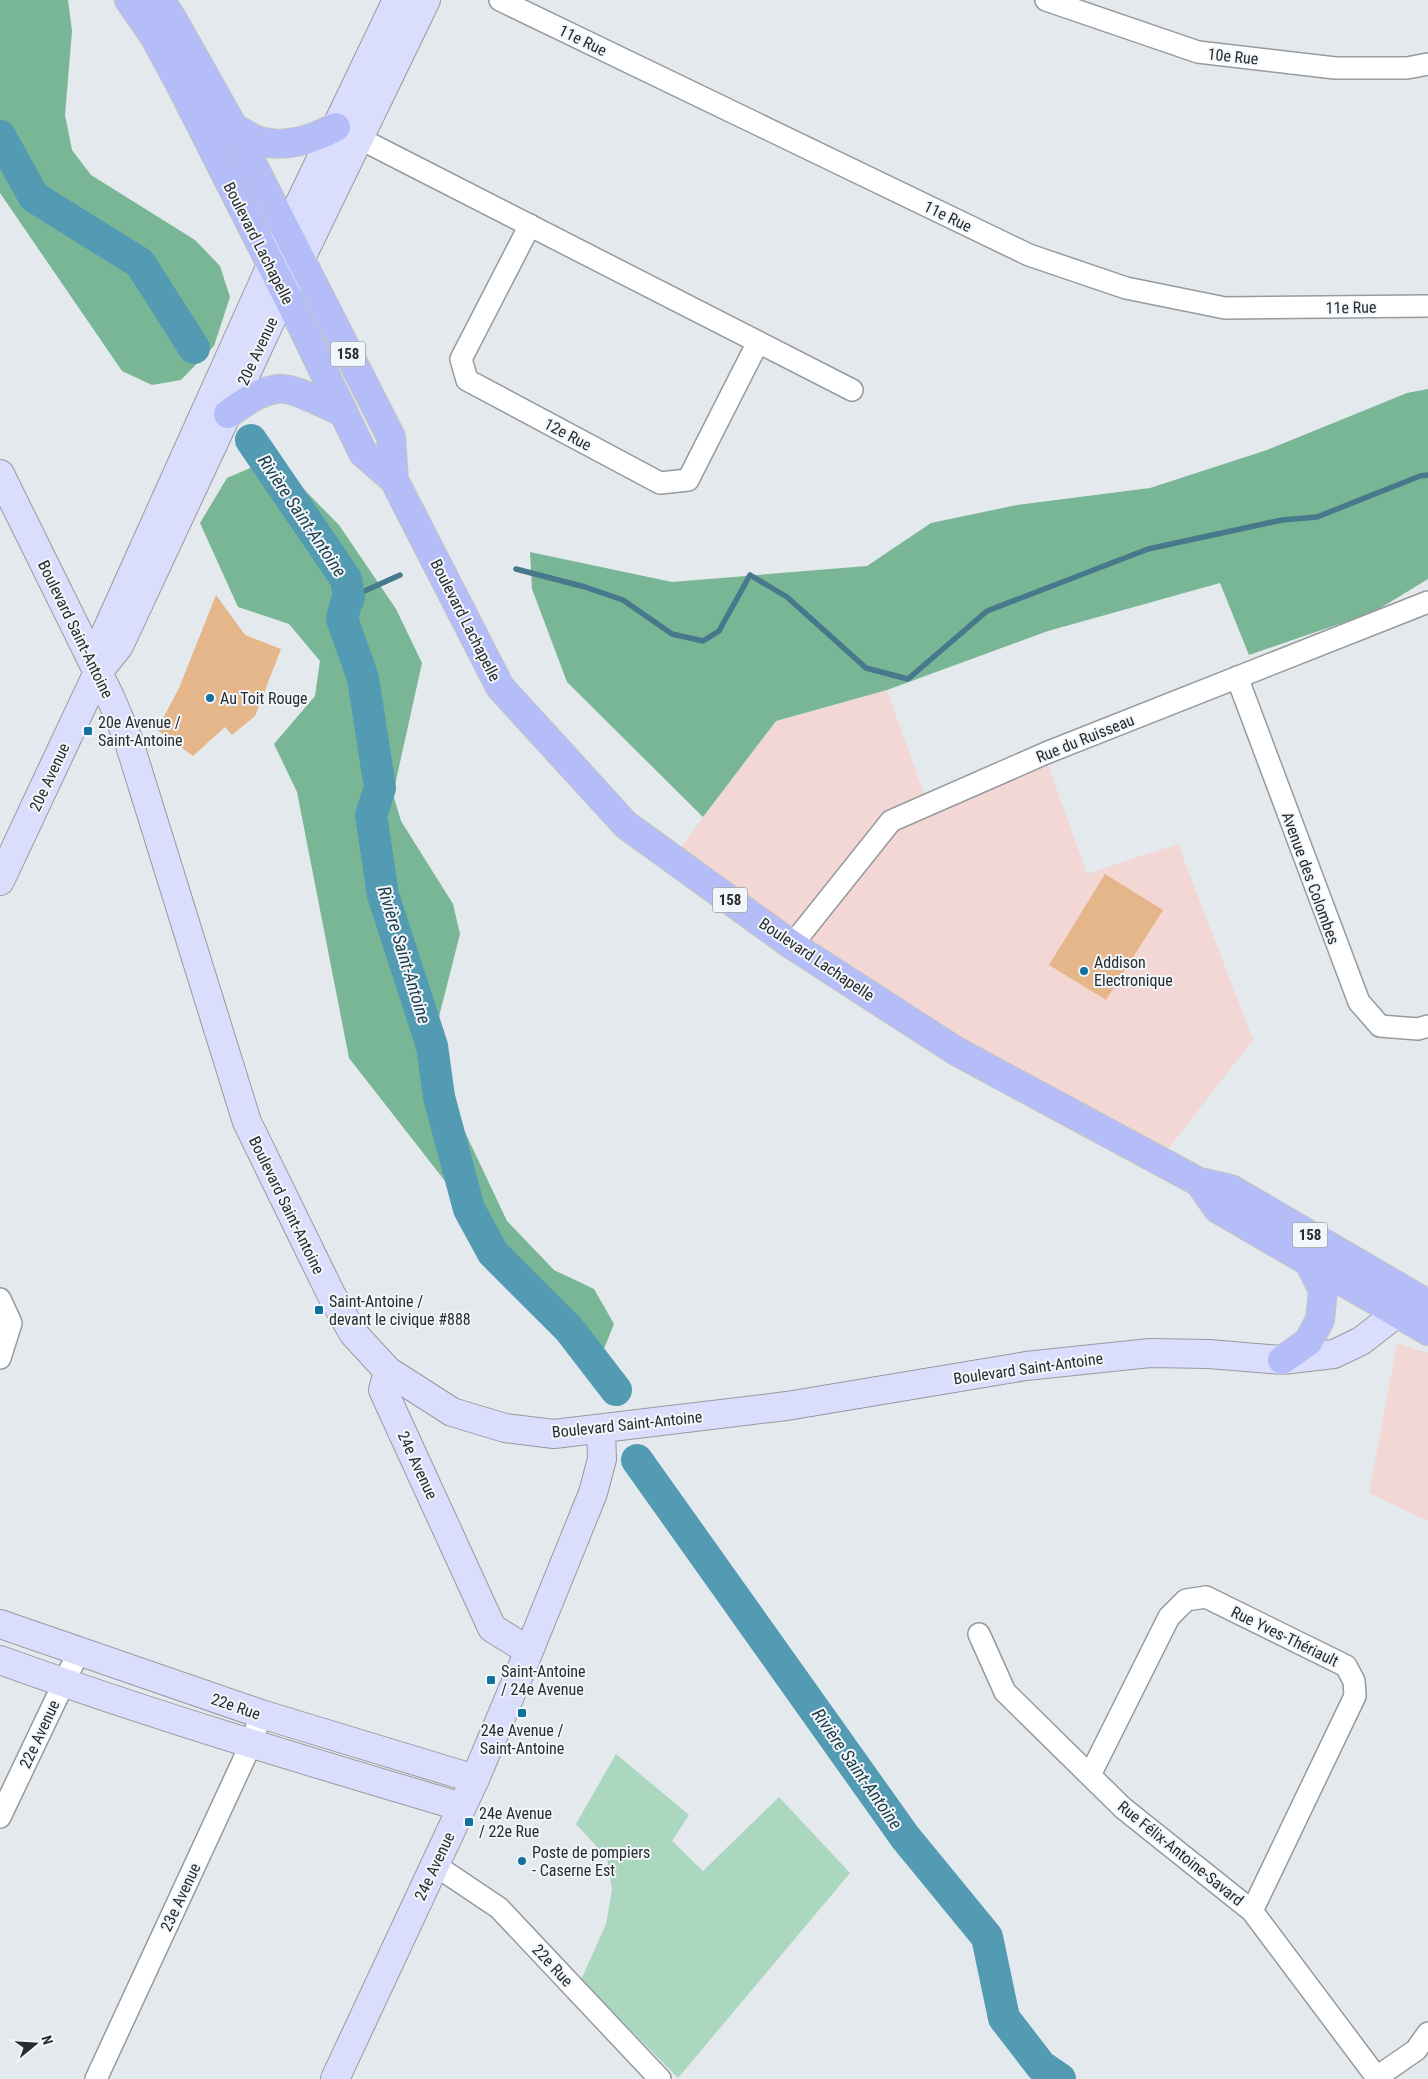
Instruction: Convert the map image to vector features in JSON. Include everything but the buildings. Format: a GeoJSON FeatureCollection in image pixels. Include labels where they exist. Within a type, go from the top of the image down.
{"type":"FeatureCollection","features":[{"type":"Feature","properties":{"kind":"main road","name":"Boulevard Lachapelle"},"geometry":{"type":"LineString","coordinates":[[129,0],[154,36],[177,79],[285,293],[362,453],[394,480],[500,687],[626,825],[792,945],[956,1051],[1199,1182],[1231,1189],[1418,1302],[1428,1332]]}},
{"type":"Feature","properties":{"kind":"main road","name":"Boulevard Lachapelle"},"geometry":{"type":"LineString","coordinates":[[160,0],[234,128],[391,437],[394,480]]}},
{"type":"Feature","properties":{"kind":"main road"},"geometry":{"type":"LineString","coordinates":[[234,128],[260,141],[287,144],[348,133]]}},
{"type":"Feature","properties":{"kind":"main road"},"geometry":{"type":"LineString","coordinates":[[228,414],[249,398],[279,388],[310,397],[344,413]]}},
{"type":"Feature","properties":{"kind":"main road","name":"Boulevard Lachapelle"},"geometry":{"type":"LineString","coordinates":[[1199,1182],[1218,1209],[1310,1262],[1418,1302]]}},
{"type":"Feature","properties":{"kind":"main road"},"geometry":{"type":"LineString","coordinates":[[1282,1360],[1308,1342],[1320,1320],[1323,1290],[1310,1262]]}},
{"type":"Feature","properties":{"kind":"street","name":"20e Avenue"},"geometry":{"type":"LineString","coordinates":[[3,867],[98,672],[119,646],[300,261],[397,0]]}},
{"type":"Feature","properties":{"kind":"street","name":"20e Avenue"},"geometry":{"type":"LineString","coordinates":[[98,672],[103,637],[286,232],[348,133],[426,0]]}},
{"type":"Feature","properties":{"kind":"street","name":"11e Rue"},"geometry":{"type":"LineString","coordinates":[[500,0],[1029,255],[1126,288],[1225,308],[1428,306]]}},
{"type":"Feature","properties":{"kind":"street","name":"10e Rue"},"geometry":{"type":"LineString","coordinates":[[1046,0],[1198,52],[1335,68],[1407,68],[1428,64]]}},
{"type":"Feature","properties":{"kind":"street"},"geometry":{"type":"LineString","coordinates":[[348,133],[852,390]]}},
{"type":"Feature","properties":{"kind":"street","name":"12e Rue"},"geometry":{"type":"LineString","coordinates":[[530,226],[461,359],[468,380],[660,483],[688,480],[758,342]]}},
{"type":"Feature","properties":{"kind":"street","name":"Boulevard Saint-Antoine"},"geometry":{"type":"LineString","coordinates":[[0,474],[98,672],[128,739],[246,1122],[331,1294],[353,1333],[388,1372],[452,1412],[505,1428],[554,1434],[787,1406],[1026,1366],[1150,1353],[1209,1354],[1282,1360],[1334,1354],[1361,1341],[1418,1302]]}},
{"type":"Feature","properties":{"kind":"street","name":"Rue du Ruisseau"},"geometry":{"type":"LineString","coordinates":[[792,945],[891,822],[1046,753],[1237,677],[1427,607]]}},
{"type":"Feature","properties":{"kind":"street","name":"Avenue des Colombes"},"geometry":{"type":"LineString","coordinates":[[1237,677],[1359,1002],[1380,1026],[1418,1028],[1428,1026]]}},
{"type":"Feature","properties":{"kind":"street"},"geometry":{"type":"LineString","coordinates":[[0,1299],[11,1323],[0,1358]]}},
{"type":"Feature","properties":{"kind":"street","name":"24e Avenue"},"geometry":{"type":"LineString","coordinates":[[388,1372],[383,1390],[492,1628],[529,1650]]}},
{"type":"Feature","properties":{"kind":"street","name":"24e Avenue"},"geometry":{"type":"LineString","coordinates":[[335,2079],[475,1779],[529,1650],[593,1493],[602,1459],[600,1429]]}},
{"type":"Feature","properties":{"kind":"street","name":"Rue Yves-Thériault"},"geometry":{"type":"LineString","coordinates":[[1090,1775],[1169,1617],[1186,1600],[1206,1598],[1346,1666],[1354,1681],[1356,1696],[1252,1911]]}},
{"type":"Feature","properties":{"kind":"street","name":"22e Rue"},"geometry":{"type":"LineString","coordinates":[[0,1624],[261,1714],[475,1779]]}},
{"type":"Feature","properties":{"kind":"street","name":"Rue Félix-Antoine-Savard"},"geometry":{"type":"LineString","coordinates":[[979,1634],[1005,1692],[1123,1808],[1252,1911],[1377,2078]]}},
{"type":"Feature","properties":{"kind":"street","name":"22e Avenue"},"geometry":{"type":"LineString","coordinates":[[0,1817],[79,1651]]}},
{"type":"Feature","properties":{"kind":"street","name":"22e Rue"},"geometry":{"type":"LineString","coordinates":[[0,1660],[63,1683],[251,1744],[462,1807]]}},
{"type":"Feature","properties":{"kind":"street","name":"23e Avenue"},"geometry":{"type":"LineString","coordinates":[[96,2079],[251,1744],[261,1714]]}},
{"type":"Feature","properties":{"kind":"street","name":"22e Rue"},"geometry":{"type":"LineString","coordinates":[[435,1864],[500,1908],[660,2079]]}},
{"type":"Feature","properties":{"kind":"street"},"geometry":{"type":"LineString","coordinates":[[1377,2078],[1416,2050],[1428,2033]]}},
{"type":"Feature","properties":{"kind":"shaded area"},"geometry":{"type":"Polygon","coordinates":[[[887,690],[928,805],[1046,759],[1087,874],[1178,844],[1253,1040],[1154,1167],[712,887],[680,848],[776,721],[887,690]]]}},
{"type":"Feature","properties":{"kind":"shaded area"},"geometry":{"type":"Polygon","coordinates":[[[1397,1343],[1428,1353],[1428,1521],[1369,1493],[1397,1343]]]}},
{"type":"Feature","properties":{"kind":"green space"},"geometry":{"type":"Polygon","coordinates":[[[0,0],[68,0],[72,31],[65,115],[72,150],[91,175],[195,240],[220,266],[230,297],[214,346],[181,380],[152,385],[122,371],[0,193],[0,0]]]}},
{"type":"Feature","properties":{"kind":"green space"},"geometry":{"type":"Polygon","coordinates":[[[1428,389],[1428,579],[1374,612],[1249,655],[1220,583],[1048,631],[887,690],[776,721],[703,817],[567,682],[532,589],[530,552],[672,582],[867,566],[931,523],[1017,505],[1150,488],[1267,450],[1407,393],[1428,389]]]}},
{"type":"Feature","properties":{"kind":"green space"},"geometry":{"type":"Polygon","coordinates":[[[273,458],[339,525],[396,609],[422,663],[393,794],[401,821],[453,904],[460,934],[429,1056],[507,1221],[554,1270],[594,1289],[614,1324],[601,1356],[516,1272],[349,1058],[297,792],[274,744],[315,696],[320,661],[289,624],[238,607],[200,523],[227,478],[273,458]]]}},
{"type":"Feature","properties":{"kind":"green space"},"geometry":{"type":"Polygon","coordinates":[[[616,1754],[689,1815],[672,1841],[703,1871],[779,1797],[850,1873],[678,2078],[581,1980],[606,1924],[612,1890],[607,1858],[576,1824],[616,1754]]]}},
{"type":"Feature","properties":{"kind":"waterway","name":"Rivière Saint-Antoine"},"geometry":{"type":"LineString","coordinates":[[0,136],[34,197],[140,263],[194,348]]}},
{"type":"Feature","properties":{"kind":"waterway","name":"Rivière Saint-Antoine"},"geometry":{"type":"LineString","coordinates":[[251,440],[346,579],[349,598],[342,619],[363,678],[380,788],[371,815],[383,895],[432,1046],[439,1097],[469,1209],[493,1253],[569,1329],[616,1390]]}},
{"type":"Feature","properties":{"kind":"waterway"},"geometry":{"type":"LineString","coordinates":[[516,569],[585,587],[623,600],[672,634],[703,641],[719,631],[750,575],[787,597],[866,668],[908,679],[987,611],[1148,549],[1282,520],[1317,517],[1420,476],[1428,475]]}},
{"type":"Feature","properties":{"kind":"waterway"},"geometry":{"type":"LineString","coordinates":[[349,598],[400,575]]}},
{"type":"Feature","properties":{"kind":"waterway","name":"Rivière Saint-Antoine"},"geometry":{"type":"LineString","coordinates":[[637,1460],[905,1837],[987,1937],[1004,2018],[1041,2066],[1060,2079]]}},
{"type":"Feature","properties":{"kind":"place","name":"Au Toit Rouge"},"geometry":{"type":"Point","coordinates":[210,698]}},
{"type":"Feature","properties":{"kind":"place","name":"20e Avenue / Saint-Antoine"},"geometry":{"type":"Point","coordinates":[88,731]}},
{"type":"Feature","properties":{"kind":"place","name":"Addison Electronique"},"geometry":{"type":"Point","coordinates":[1084,971]}},
{"type":"Feature","properties":{"kind":"place","name":"Saint-Antoine / devant le civique #888"},"geometry":{"type":"Point","coordinates":[319,1310]}},
{"type":"Feature","properties":{"kind":"place","name":"Saint-Antoine / 24e Avenue"},"geometry":{"type":"Point","coordinates":[491,1680]}},
{"type":"Feature","properties":{"kind":"place","name":"24e Avenue / Saint-Antoine"},"geometry":{"type":"Point","coordinates":[522,1713]}},
{"type":"Feature","properties":{"kind":"place","name":"24e Avenue / 22e Rue"},"geometry":{"type":"Point","coordinates":[469,1822]}},
{"type":"Feature","properties":{"kind":"place","name":"Poste de pompiers - Caserne Est"},"geometry":{"type":"Point","coordinates":[522,1861]}}]}
